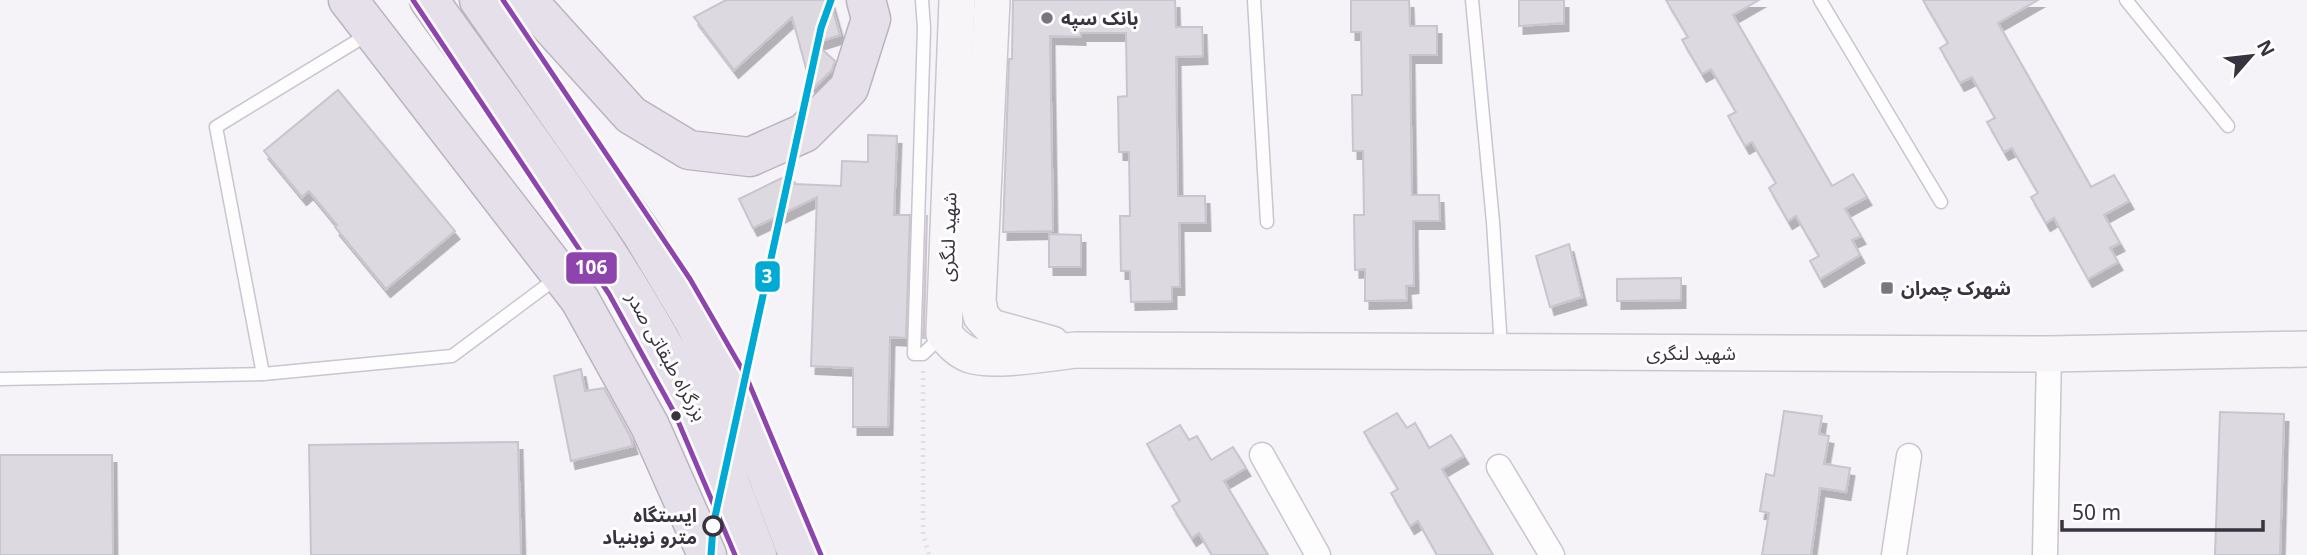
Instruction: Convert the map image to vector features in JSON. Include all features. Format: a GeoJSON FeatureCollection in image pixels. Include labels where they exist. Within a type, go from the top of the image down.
{"type":"FeatureCollection","features":[{"type":"Feature","properties":{"kind":"highway"},"geometry":{"type":"LineString","coordinates":[[348,0],[378,16],[571,287],[650,426],[707,555]]}},
{"type":"Feature","properties":{"kind":"highway"},"geometry":{"type":"LineString","coordinates":[[413,0],[609,294],[675,414],[735,555]]}},
{"type":"Feature","properties":{"kind":"highway","name":"بزرگراه طبقاتی صدر"},"geometry":{"type":"LineString","coordinates":[[429,0],[607,251],[641,307],[695,403],[729,478],[757,555]]}},
{"type":"Feature","properties":{"kind":"highway","name":"بزرگراه طبقاتی صدر"},"geometry":{"type":"LineString","coordinates":[[479,0],[642,234],[694,321],[766,471],[798,555]]}},
{"type":"Feature","properties":{"kind":"highway"},"geometry":{"type":"LineString","coordinates":[[503,0],[690,279],[746,376],[821,555]]}},
{"type":"Feature","properties":{"kind":"highway"},"geometry":{"type":"LineString","coordinates":[[527,0],[631,116],[689,150],[750,156],[804,134],[849,88],[871,19],[866,0]]}},
{"type":"Feature","properties":{"kind":"main road","name":"شهید لنگری"},"geometry":{"type":"LineString","coordinates":[[957,0],[933,344],[956,348],[972,356],[993,357],[1076,350],[2049,354],[2307,349]]}},
{"type":"Feature","properties":{"kind":"main road","name":"شهید لنگری"},"geometry":{"type":"LineString","coordinates":[[992,0],[978,300],[981,316],[991,327],[1076,350]]}},
{"type":"Feature","properties":{"kind":"street"},"geometry":{"type":"LineString","coordinates":[[2045,555],[2049,354]]}},
{"type":"Feature","properties":{"kind":"street"},"geometry":{"type":"LineString","coordinates":[[1262,455],[1318,555]]}},
{"type":"Feature","properties":{"kind":"street"},"geometry":{"type":"LineString","coordinates":[[1894,555],[1909,456]]}},
{"type":"Feature","properties":{"kind":"street"},"geometry":{"type":"LineString","coordinates":[[1499,467],[1552,555]]}},
{"type":"Feature","properties":{"kind":"lane"},"geometry":{"type":"LineString","coordinates":[[922,0],[924,28],[914,354],[933,344]]}},
{"type":"Feature","properties":{"kind":"lane"},"geometry":{"type":"LineString","coordinates":[[1254,0],[1267,222]]}},
{"type":"Feature","properties":{"kind":"lane"},"geometry":{"type":"LineString","coordinates":[[1472,0],[1493,222],[1501,352]]}},
{"type":"Feature","properties":{"kind":"lane"},"geometry":{"type":"LineString","coordinates":[[1820,0],[1941,202]]}},
{"type":"Feature","properties":{"kind":"lane"},"geometry":{"type":"LineString","coordinates":[[2126,0],[2228,127]]}},
{"type":"Feature","properties":{"kind":"lane"},"geometry":{"type":"LineString","coordinates":[[263,374],[216,127],[378,16]]}},
{"type":"Feature","properties":{"kind":"lane"},"geometry":{"type":"LineString","coordinates":[[0,379],[263,374],[452,356],[571,287]]}},
{"type":"Feature","properties":{"kind":"path"},"geometry":{"type":"LineString","coordinates":[[929,555],[923,534],[933,344]]}},
{"type":"Feature","properties":{"kind":"building"},"geometry":{"type":"Polygon","coordinates":[[[726,0],[830,0],[840,35],[815,43],[835,61],[832,70],[812,90],[792,17],[734,70],[694,17],[726,0]]]}},
{"type":"Feature","properties":{"kind":"building"},"geometry":{"type":"Polygon","coordinates":[[[1013,0],[1175,0],[1176,27],[1202,27],[1203,56],[1176,57],[1178,196],[1205,196],[1206,223],[1179,223],[1180,287],[1172,287],[1172,301],[1131,302],[1130,271],[1121,271],[1120,216],[1130,216],[1129,152],[1119,152],[1118,97],[1127,96],[1126,33],[1081,33],[1081,37],[1050,36],[1053,231],[1003,232],[1013,0]]]}},
{"type":"Feature","properties":{"kind":"building"},"geometry":{"type":"Polygon","coordinates":[[[1351,0],[1409,0],[1410,26],[1437,26],[1437,55],[1410,55],[1412,195],[1439,195],[1440,221],[1413,221],[1414,285],[1406,286],[1407,300],[1365,301],[1365,269],[1355,270],[1354,215],[1364,215],[1363,151],[1353,151],[1352,95],[1362,95],[1361,32],[1351,32],[1351,0]]]}},
{"type":"Feature","properties":{"kind":"building"},"geometry":{"type":"Polygon","coordinates":[[[1519,0],[1564,0],[1564,23],[1519,26],[1519,0]]]}},
{"type":"Feature","properties":{"kind":"building"},"geometry":{"type":"Polygon","coordinates":[[[1666,0],[1759,0],[1733,15],[1832,186],[1853,174],[1867,197],[1845,209],[1861,236],[1852,240],[1860,255],[1820,279],[1810,261],[1819,256],[1796,216],[1788,221],[1769,188],[1776,183],[1752,142],[1745,146],[1728,116],[1736,112],[1711,69],[1702,74],[1682,40],[1688,37],[1666,0]]]}},
{"type":"Feature","properties":{"kind":"building"},"geometry":{"type":"Polygon","coordinates":[[[1923,0],[2038,0],[1998,23],[2091,187],[2114,175],[2129,201],[2104,215],[2120,243],[2110,248],[2118,262],[2088,279],[2054,218],[2046,223],[2031,197],[2038,193],[2012,148],[2004,152],[1987,122],[1995,118],[1972,77],[1960,83],[1940,48],[1948,43],[1923,0]]]}},
{"type":"Feature","properties":{"kind":"building"},"geometry":{"type":"Polygon","coordinates":[[[338,90],[455,231],[386,289],[309,191],[302,197],[264,151],[338,90]]]}},
{"type":"Feature","properties":{"kind":"building"},"geometry":{"type":"Polygon","coordinates":[[[868,135],[897,136],[894,215],[910,215],[906,338],[890,337],[888,427],[853,427],[853,368],[811,366],[817,197],[753,228],[739,199],[790,174],[794,184],[841,186],[842,161],[868,162],[868,135]]]}},
{"type":"Feature","properties":{"kind":"building"},"geometry":{"type":"Polygon","coordinates":[[[927,215],[926,338],[923,338],[927,215]]]}},
{"type":"Feature","properties":{"kind":"building"},"geometry":{"type":"Polygon","coordinates":[[[1049,234],[1081,235],[1081,267],[1049,267],[1049,234]]]}},
{"type":"Feature","properties":{"kind":"building"},"geometry":{"type":"Polygon","coordinates":[[[1569,244],[1582,297],[1550,307],[1536,256],[1569,244]]]}},
{"type":"Feature","properties":{"kind":"building"},"geometry":{"type":"Polygon","coordinates":[[[1681,278],[1681,300],[1617,301],[1617,279],[1681,278]]]}},
{"type":"Feature","properties":{"kind":"building"},"geometry":{"type":"Polygon","coordinates":[[[581,369],[585,391],[604,388],[633,446],[571,461],[554,376],[581,369]]]}},
{"type":"Feature","properties":{"kind":"building"},"geometry":{"type":"Polygon","coordinates":[[[1784,411],[1822,416],[1819,434],[1829,436],[1824,464],[1850,468],[1846,492],[1820,488],[1811,555],[1762,555],[1769,513],[1760,511],[1766,474],[1774,476],[1784,411]]]}},
{"type":"Feature","properties":{"kind":"building"},"geometry":{"type":"Polygon","coordinates":[[[2220,412],[2284,414],[2280,555],[2215,555],[2220,412]]]}},
{"type":"Feature","properties":{"kind":"building"},"geometry":{"type":"Polygon","coordinates":[[[1397,413],[1407,428],[1415,423],[1429,448],[1451,435],[1464,456],[1442,469],[1493,555],[1437,555],[1418,521],[1410,526],[1391,493],[1398,489],[1364,432],[1397,413]]]}},
{"type":"Feature","properties":{"kind":"building"},"geometry":{"type":"Polygon","coordinates":[[[1180,425],[1189,440],[1197,436],[1211,460],[1233,447],[1246,468],[1224,481],[1268,555],[1212,555],[1199,533],[1192,538],[1172,506],[1180,501],[1147,444],[1180,425]]]}},
{"type":"Feature","properties":{"kind":"building"},"geometry":{"type":"Polygon","coordinates":[[[518,442],[521,555],[311,555],[309,445],[518,442]]]}},
{"type":"Feature","properties":{"kind":"building"},"geometry":{"type":"Polygon","coordinates":[[[0,455],[112,455],[113,555],[0,555],[0,455]]]}},
{"type":"Feature","properties":{"kind":"transit line","name":"106"},"geometry":{"type":"LineString","coordinates":[[413,0],[609,294],[675,414],[735,555]]}},
{"type":"Feature","properties":{"kind":"transit line","name":"106"},"geometry":{"type":"LineString","coordinates":[[503,0],[690,279],[746,376],[821,555]]}},
{"type":"Feature","properties":{"kind":"transit line","name":"3"},"geometry":{"type":"LineString","coordinates":[[711,555],[713,526],[821,28],[831,0]]}},
{"type":"Feature","properties":{"kind":"place","name":"بانک سپه"},"geometry":{"type":"Point","coordinates":[1047,18]}},
{"type":"Feature","properties":{"kind":"place","name":"شهرک چمران"},"geometry":{"type":"Point","coordinates":[1887,288]}},
{"type":"Feature","properties":{"kind":"place","name":"ایستگاه مترو نوبنیاد"},"geometry":{"type":"Point","coordinates":[713,526]}}]}
